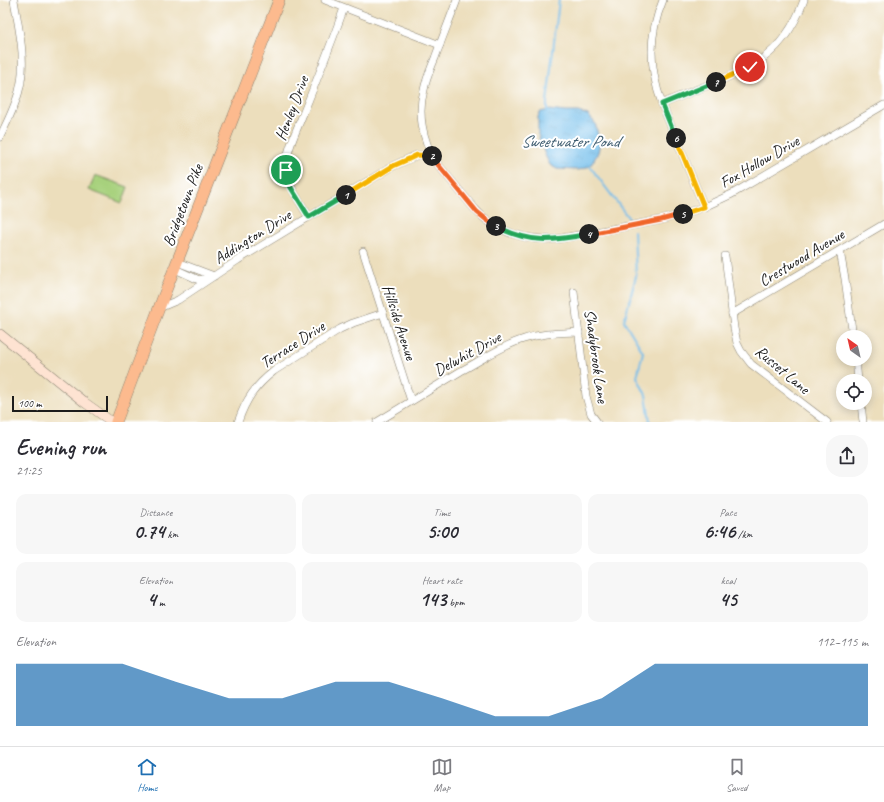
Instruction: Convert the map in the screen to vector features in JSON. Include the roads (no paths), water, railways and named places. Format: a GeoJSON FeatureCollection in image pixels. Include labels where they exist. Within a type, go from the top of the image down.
{"type":"FeatureCollection","features":[{"type":"Feature","properties":{"kind":"main road","name":"Bridgetown Pike"},"geometry":{"type":"LineString","coordinates":[[116,422],[279,0]]}},
{"type":"Feature","properties":{"kind":"main road"},"geometry":{"type":"LineString","coordinates":[[0,334],[84,402],[112,422]]}},
{"type":"Feature","properties":{"kind":"street"},"geometry":{"type":"LineString","coordinates":[[0,137],[17,98],[22,78],[23,52],[14,0]]}},
{"type":"Feature","properties":{"kind":"street"},"geometry":{"type":"LineString","coordinates":[[325,0],[440,45]]}},
{"type":"Feature","properties":{"kind":"street","name":"Fox Hollow Drive"},"geometry":{"type":"LineString","coordinates":[[458,0],[424,89],[421,112],[423,132],[435,161],[473,207],[487,220],[505,231],[517,236],[530,239],[548,240],[572,237],[661,220],[704,207],[732,194],[884,105]]}},
{"type":"Feature","properties":{"kind":"street"},"geometry":{"type":"LineString","coordinates":[[662,0],[653,33],[652,53],[658,93],[704,207]]}},
{"type":"Feature","properties":{"kind":"street"},"geometry":{"type":"LineString","coordinates":[[662,104],[743,71],[763,59],[787,34],[804,0]]}},
{"type":"Feature","properties":{"kind":"street","name":"Henley Drive"},"geometry":{"type":"LineString","coordinates":[[309,217],[290,186],[286,163],[296,132],[344,8]]}},
{"type":"Feature","properties":{"kind":"street","name":"Addington Drive"},"geometry":{"type":"LineString","coordinates":[[159,308],[178,300],[393,166],[417,155],[432,156]]}},
{"type":"Feature","properties":{"kind":"street","name":"Crestwood Avenue"},"geometry":{"type":"LineString","coordinates":[[732,314],[884,224]]}},
{"type":"Feature","properties":{"kind":"street","name":"Hillside Avenue"},"geometry":{"type":"LineString","coordinates":[[363,251],[411,401]]}},
{"type":"Feature","properties":{"kind":"street"},"geometry":{"type":"LineString","coordinates":[[840,251],[852,330]]}},
{"type":"Feature","properties":{"kind":"street","name":"Russet Lane"},"geometry":{"type":"LineString","coordinates":[[725,256],[736,340],[745,358],[827,422]]}},
{"type":"Feature","properties":{"kind":"street","name":"Addington Drive"},"geometry":{"type":"LineString","coordinates":[[176,266],[199,280],[215,276]]}},
{"type":"Feature","properties":{"kind":"street","name":"Shadybrook Lane"},"geometry":{"type":"LineString","coordinates":[[574,292],[586,396],[591,414],[597,422]]}},
{"type":"Feature","properties":{"kind":"street","name":"Terrace Drive"},"geometry":{"type":"LineString","coordinates":[[238,422],[243,407],[252,392],[264,378],[340,329],[383,313]]}},
{"type":"Feature","properties":{"kind":"street","name":"Delwhit Drive"},"geometry":{"type":"LineString","coordinates":[[377,422],[497,351],[516,342],[526,338],[546,334],[579,332]]}},
{"type":"Feature","properties":{"kind":"street"},"geometry":{"type":"LineString","coordinates":[[861,410],[863,422]]}},
{"type":"Feature","properties":{"kind":"water","name":"Sweetwater Pond"},"geometry":{"type":"Polygon","coordinates":[[[549,110],[578,112],[588,115],[595,123],[600,143],[598,152],[590,166],[579,170],[557,169],[550,165],[538,135],[538,117],[540,112],[549,110]]]}},
{"type":"Feature","properties":{"kind":"waterway"},"geometry":{"type":"LineString","coordinates":[[548,112],[547,102],[559,0]]}},
{"type":"Feature","properties":{"kind":"waterway"},"geometry":{"type":"LineString","coordinates":[[589,165],[630,220]]}},
{"type":"Feature","properties":{"kind":"waterway"},"geometry":{"type":"LineString","coordinates":[[634,231],[636,276],[624,321],[643,352],[637,377],[646,395],[650,422]]}}]}
